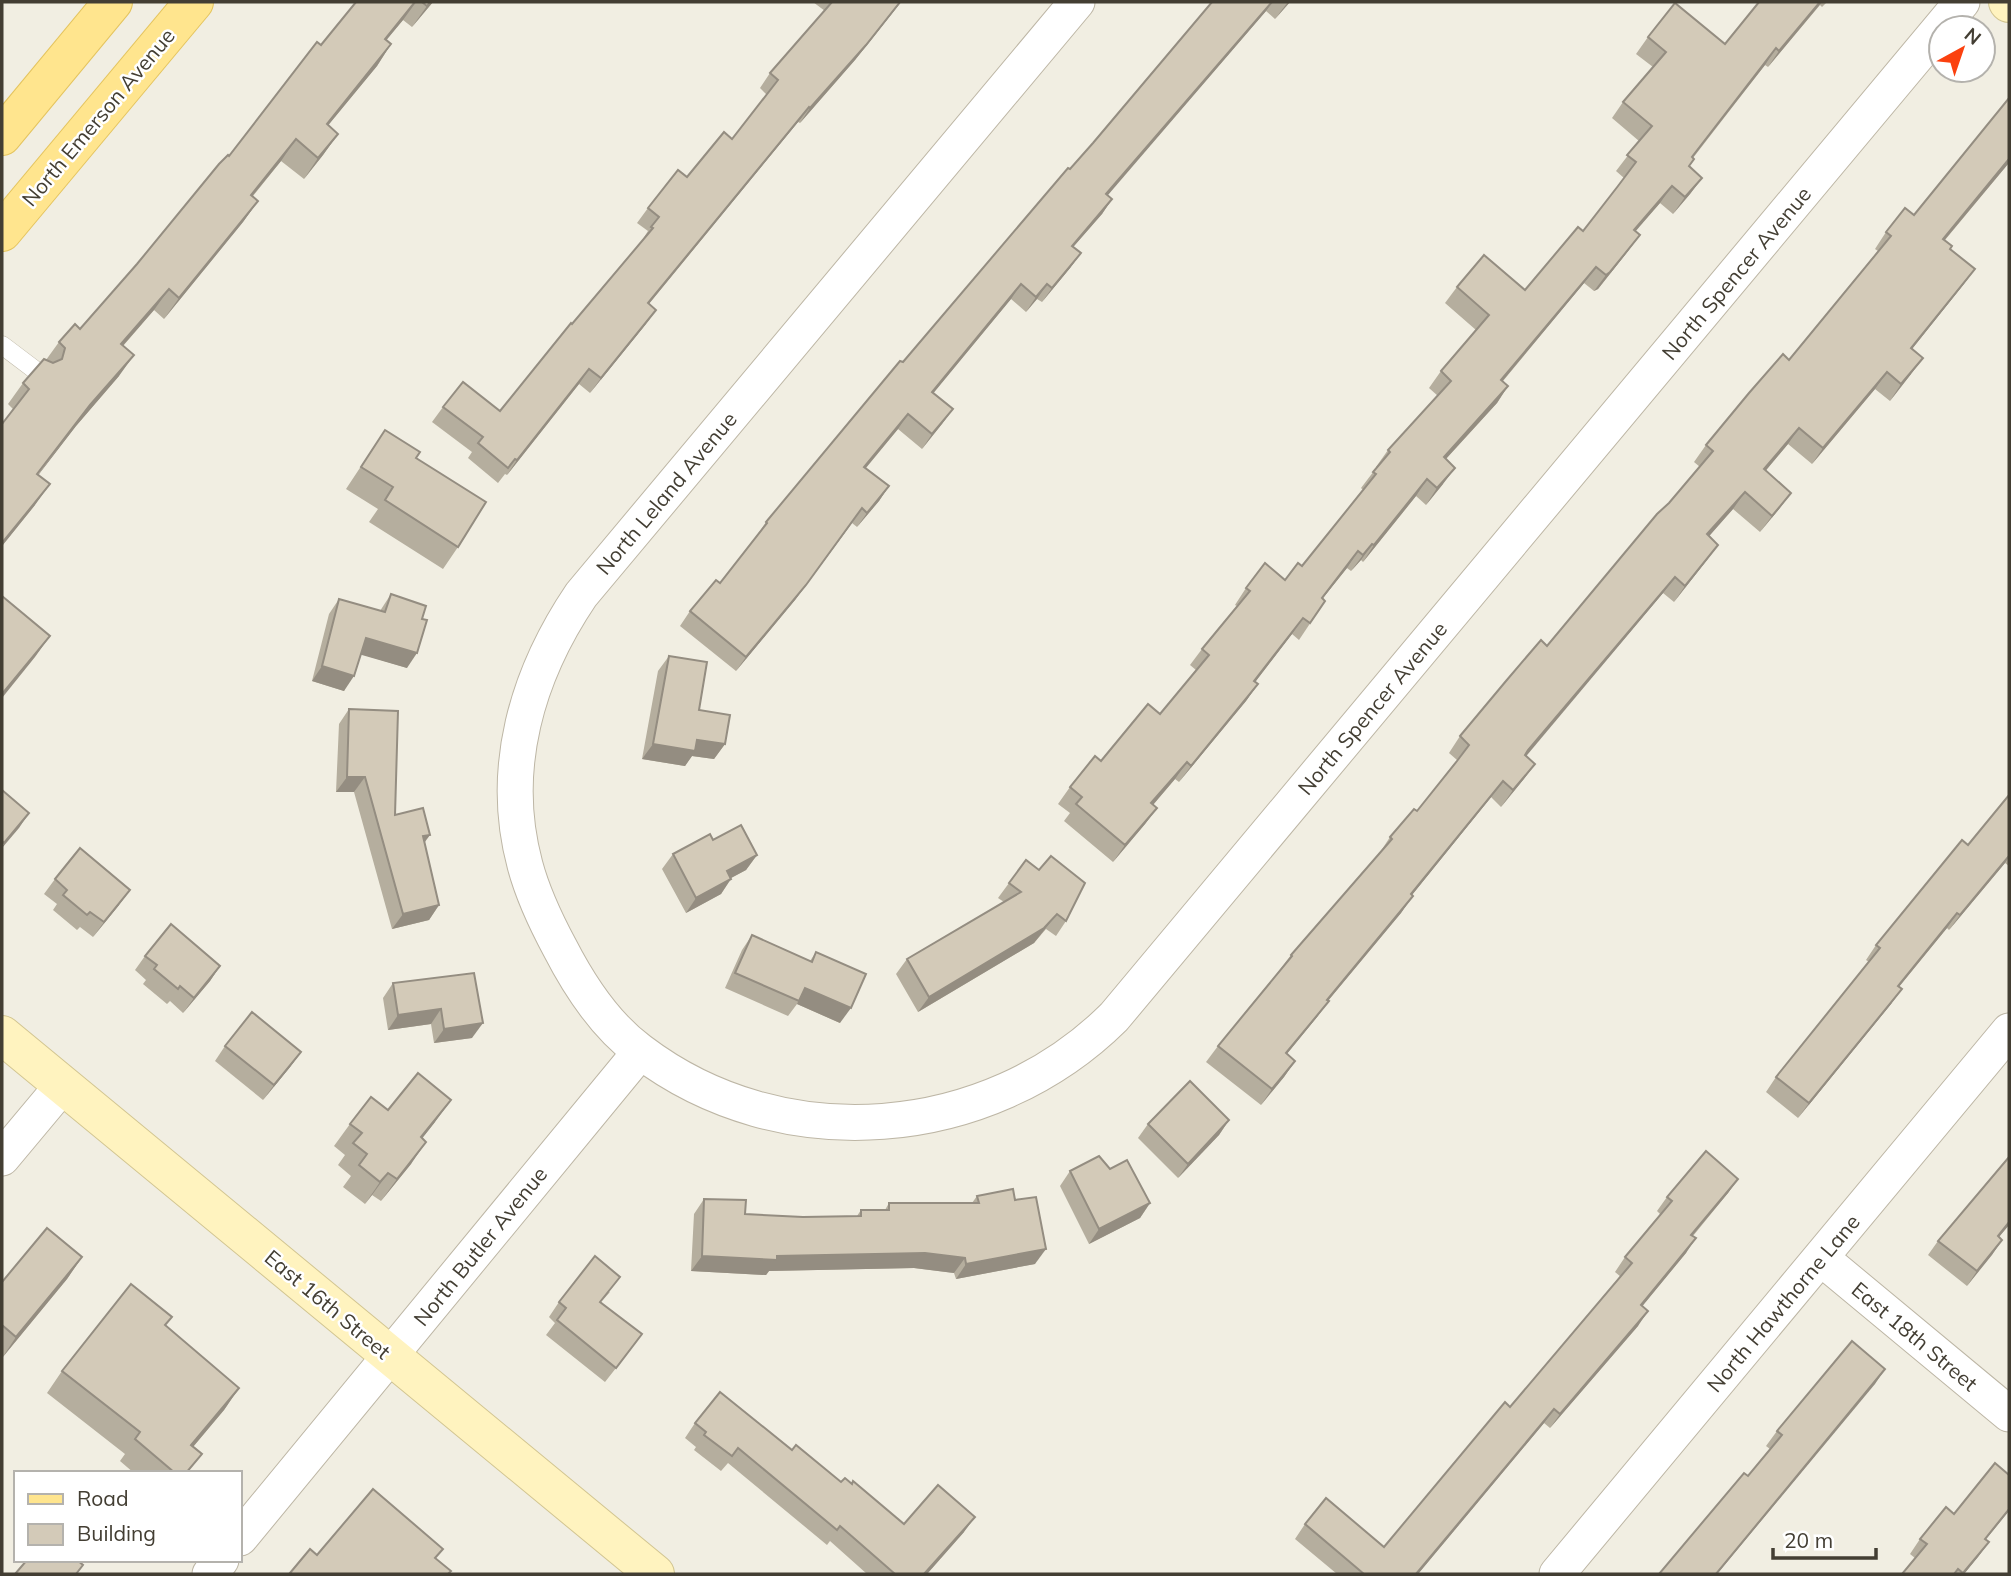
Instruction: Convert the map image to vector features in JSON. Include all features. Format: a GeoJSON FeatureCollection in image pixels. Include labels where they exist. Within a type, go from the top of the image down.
{"type":"FeatureCollection","features":[{"type":"Feature","properties":{"kind":"main road"},"geometry":{"type":"LineString","coordinates":[[2,136],[113,2]]}},
{"type":"Feature","properties":{"kind":"main road","name":"North Emerson Avenue"},"geometry":{"type":"LineString","coordinates":[[2,232],[194,2]]}},
{"type":"Feature","properties":{"kind":"main road","name":"East 16th Street"},"geometry":{"type":"LineString","coordinates":[[2,1035],[654,1574]]}},
{"type":"Feature","properties":{"kind":"street","name":"North Leland Avenue"},"geometry":{"type":"LineString","coordinates":[[640,1052],[595,1007],[573,974],[546,924],[525,865],[517,818],[517,770],[527,707],[542,663],[581,595],[1077,2]]}},
{"type":"Feature","properties":{"kind":"street","name":"North Spencer Avenue"},"geometry":{"type":"LineString","coordinates":[[640,1052],[695,1086],[740,1104],[802,1119],[850,1123],[899,1121],[977,1103],[1036,1076],[1089,1040],[1132,996],[1962,2]]}},
{"type":"Feature","properties":{"kind":"street","name":"North Hawthorne Lane"},"geometry":{"type":"LineString","coordinates":[[1556,1574],[2009,1031]]}},
{"type":"Feature","properties":{"kind":"street","name":"North Butler Avenue"},"geometry":{"type":"LineString","coordinates":[[242,1536],[640,1052]]}},
{"type":"Feature","properties":{"kind":"street"},"geometry":{"type":"LineString","coordinates":[[2,1158],[62,1085]]}},
{"type":"Feature","properties":{"kind":"street","name":"East 18th Street"},"geometry":{"type":"LineString","coordinates":[[1821,1258],[2009,1414]]}},
{"type":"Feature","properties":{"kind":"lane"},"geometry":{"type":"LineString","coordinates":[[2,345],[39,373]]}},
{"type":"Feature","properties":{"kind":"building"},"geometry":{"type":"Polygon","coordinates":[[[356,2],[415,2],[385,39],[391,44],[327,124],[338,134],[318,158],[296,139],[251,195],[258,201],[179,298],[169,289],[121,344],[134,355],[90,405],[37,474],[50,484],[2,543],[2,424],[29,389],[23,383],[44,359],[53,363],[62,359],[65,348],[59,342],[75,324],[80,329],[137,264],[219,164],[229,156],[317,42],[321,45],[356,2]]]}},
{"type":"Feature","properties":{"kind":"building"},"geometry":{"type":"Polygon","coordinates":[[[832,2],[900,2],[866,45],[809,107],[648,303],[656,310],[601,378],[589,369],[508,468],[478,443],[483,437],[443,407],[463,382],[500,411],[653,228],[651,227],[659,217],[648,208],[678,170],[687,177],[724,132],[732,139],[778,80],[770,73],[832,2]]]}},
{"type":"Feature","properties":{"kind":"building"},"geometry":{"type":"Polygon","coordinates":[[[1212,2],[1272,2],[1106,194],[1112,199],[1072,246],[1081,253],[1052,288],[1047,284],[1036,297],[1021,284],[932,392],[953,409],[932,434],[908,414],[864,467],[889,486],[867,513],[862,508],[806,585],[746,657],[690,611],[716,580],[720,583],[766,522],[900,361],[903,362],[1212,2]]]}},
{"type":"Feature","properties":{"kind":"building"},"geometry":{"type":"Polygon","coordinates":[[[1759,2],[1820,2],[1779,51],[1776,48],[1692,157],[1694,159],[1689,166],[1702,178],[1685,197],[1672,186],[1634,230],[1640,235],[1610,272],[1606,275],[1596,267],[1501,380],[1508,386],[1444,457],[1455,468],[1437,488],[1427,479],[1374,545],[1363,555],[1358,551],[1322,598],[1325,601],[1310,623],[1303,618],[1254,681],[1258,684],[1191,766],[1187,762],[1151,803],[1157,808],[1125,845],[1076,804],[1082,797],[1070,787],[1095,756],[1101,761],[1148,704],[1160,714],[1209,655],[1202,649],[1250,591],[1246,588],[1265,563],[1285,580],[1298,563],[1302,566],[1376,474],[1373,472],[1390,452],[1388,450],[1451,381],[1441,371],[1489,315],[1457,287],[1484,255],[1525,290],[1578,227],[1583,231],[1618,186],[1636,162],[1627,155],[1652,126],[1623,102],[1666,52],[1648,37],[1675,3],[1725,44],[1759,2]]]}},
{"type":"Feature","properties":{"kind":"building"},"geometry":{"type":"Polygon","coordinates":[[[2009,98],[2009,159],[1943,239],[1952,246],[1950,249],[1975,269],[1911,348],[1923,358],[1901,384],[1887,372],[1823,448],[1799,428],[1764,469],[1791,493],[1772,516],[1745,492],[1707,534],[1718,545],[1685,586],[1675,577],[1528,750],[1525,755],[1535,764],[1513,790],[1503,781],[1411,894],[1413,896],[1286,1053],[1295,1061],[1272,1089],[1218,1046],[1291,955],[1392,839],[1390,837],[1414,809],[1417,811],[1457,761],[1469,745],[1460,736],[1541,640],[1547,646],[1713,451],[1706,445],[1749,393],[1783,354],[1789,360],[1891,236],[1886,232],[1905,208],[1914,215],[2009,98]]]}},
{"type":"Feature","properties":{"kind":"building"},"geometry":{"type":"Polygon","coordinates":[[[385,430],[420,452],[416,458],[486,502],[458,547],[385,500],[393,487],[361,467],[385,430]]]}},
{"type":"Feature","properties":{"kind":"building"},"geometry":{"type":"Polygon","coordinates":[[[391,594],[426,606],[422,619],[427,620],[417,653],[366,638],[354,676],[322,666],[339,599],[385,612],[391,594]]]}},
{"type":"Feature","properties":{"kind":"building"},"geometry":{"type":"Polygon","coordinates":[[[2,596],[50,636],[2,694],[2,596]]]}},
{"type":"Feature","properties":{"kind":"building"},"geometry":{"type":"Polygon","coordinates":[[[669,656],[707,662],[699,710],[730,715],[725,744],[697,740],[695,751],[653,744],[669,656]]]}},
{"type":"Feature","properties":{"kind":"building"},"geometry":{"type":"Polygon","coordinates":[[[349,709],[398,711],[395,815],[423,808],[430,835],[423,836],[439,905],[403,914],[365,777],[347,777],[349,709]]]}},
{"type":"Feature","properties":{"kind":"building"},"geometry":{"type":"Polygon","coordinates":[[[2,790],[29,813],[4,843],[2,841],[2,790]]]}},
{"type":"Feature","properties":{"kind":"building"},"geometry":{"type":"Polygon","coordinates":[[[2009,795],[2009,856],[1960,915],[1957,913],[1898,986],[1902,989],[1809,1103],[1776,1077],[1880,948],[1876,945],[1962,840],[1968,845],[2009,795]]]}},
{"type":"Feature","properties":{"kind":"building"},"geometry":{"type":"Polygon","coordinates":[[[741,825],[757,855],[727,871],[731,879],[696,898],[673,854],[710,834],[713,840],[741,825]]]}},
{"type":"Feature","properties":{"kind":"building"},"geometry":{"type":"Polygon","coordinates":[[[80,848],[130,890],[104,922],[90,912],[87,915],[63,895],[67,890],[55,879],[80,848]]]}},
{"type":"Feature","properties":{"kind":"building"},"geometry":{"type":"Polygon","coordinates":[[[1051,856],[1085,883],[1066,921],[1057,914],[1044,928],[929,997],[907,959],[1021,892],[1009,883],[1026,860],[1039,870],[1051,856]]]}},
{"type":"Feature","properties":{"kind":"building"},"geometry":{"type":"Polygon","coordinates":[[[171,924],[220,966],[194,998],[180,986],[178,989],[154,969],[157,965],[145,956],[171,924]]]}},
{"type":"Feature","properties":{"kind":"building"},"geometry":{"type":"Polygon","coordinates":[[[752,935],[812,962],[816,952],[866,974],[851,1008],[805,988],[799,1001],[735,973],[752,935]]]}},
{"type":"Feature","properties":{"kind":"building"},"geometry":{"type":"Polygon","coordinates":[[[474,973],[483,1023],[444,1029],[441,1009],[398,1015],[393,983],[474,973]]]}},
{"type":"Feature","properties":{"kind":"building"},"geometry":{"type":"Polygon","coordinates":[[[252,1012],[301,1052],[274,1085],[225,1046],[252,1012]]]}},
{"type":"Feature","properties":{"kind":"building"},"geometry":{"type":"Polygon","coordinates":[[[418,1073],[451,1100],[421,1137],[426,1142],[397,1179],[388,1173],[380,1182],[359,1165],[367,1154],[353,1143],[362,1133],[350,1124],[371,1097],[388,1110],[418,1073]]]}},
{"type":"Feature","properties":{"kind":"building"},"geometry":{"type":"Polygon","coordinates":[[[1190,1081],[1229,1120],[1188,1164],[1148,1124],[1190,1081]]]}},
{"type":"Feature","properties":{"kind":"building"},"geometry":{"type":"Polygon","coordinates":[[[1706,1151],[1738,1179],[1691,1235],[1696,1238],[1641,1305],[1648,1311],[1560,1414],[1554,1409],[1416,1574],[1364,1574],[1305,1524],[1326,1498],[1384,1547],[1505,1402],[1510,1407],[1632,1263],[1625,1257],[1672,1201],[1667,1197],[1706,1151]]]}},
{"type":"Feature","properties":{"kind":"building"},"geometry":{"type":"Polygon","coordinates":[[[1099,1156],[1110,1169],[1127,1160],[1150,1203],[1099,1229],[1070,1171],[1099,1156]]]}},
{"type":"Feature","properties":{"kind":"building"},"geometry":{"type":"Polygon","coordinates":[[[2009,1157],[2009,1222],[1998,1236],[2002,1240],[1977,1271],[1938,1241],[2009,1157]]]}},
{"type":"Feature","properties":{"kind":"building"},"geometry":{"type":"Polygon","coordinates":[[[1013,1189],[1015,1200],[1036,1197],[1046,1249],[966,1264],[965,1258],[925,1253],[777,1256],[777,1260],[702,1256],[704,1199],[746,1200],[745,1214],[861,1216],[861,1210],[889,1210],[889,1203],[979,1203],[977,1196],[1013,1189]]]}},
{"type":"Feature","properties":{"kind":"building"},"geometry":{"type":"Polygon","coordinates":[[[47,1228],[82,1257],[16,1337],[2,1325],[2,1282],[47,1228]]]}},
{"type":"Feature","properties":{"kind":"building"},"geometry":{"type":"Polygon","coordinates":[[[595,1256],[620,1277],[600,1302],[642,1334],[616,1368],[557,1320],[566,1308],[559,1302],[595,1256]]]}},
{"type":"Feature","properties":{"kind":"building"},"geometry":{"type":"Polygon","coordinates":[[[131,1284],[172,1317],[165,1325],[239,1388],[191,1445],[202,1454],[188,1471],[173,1471],[135,1439],[140,1432],[62,1371],[131,1284]]]}},
{"type":"Feature","properties":{"kind":"building"},"geometry":{"type":"Polygon","coordinates":[[[1852,1341],[1885,1369],[1716,1574],[1659,1574],[1744,1473],[1748,1476],[1782,1435],[1777,1431],[1852,1341]]]}},
{"type":"Feature","properties":{"kind":"building"},"geometry":{"type":"Polygon","coordinates":[[[720,1392],[792,1450],[796,1445],[841,1482],[845,1478],[852,1484],[853,1481],[904,1524],[938,1485],[975,1517],[924,1574],[895,1574],[840,1526],[837,1530],[738,1448],[732,1456],[704,1435],[706,1432],[695,1423],[720,1392]]]}},
{"type":"Feature","properties":{"kind":"building"},"geometry":{"type":"Polygon","coordinates":[[[1995,1463],[2009,1475],[2009,1509],[1985,1539],[1989,1542],[1963,1573],[1958,1569],[1954,1574],[1902,1574],[1927,1544],[1920,1539],[1946,1507],[1954,1514],[1995,1463]]]}},
{"type":"Feature","properties":{"kind":"building"},"geometry":{"type":"Polygon","coordinates":[[[373,1489],[443,1549],[435,1558],[451,1571],[450,1574],[290,1573],[310,1549],[317,1555],[373,1489]]]}},
{"type":"Feature","properties":{"kind":"building"},"geometry":{"type":"Polygon","coordinates":[[[25,1562],[79,1562],[83,1565],[76,1574],[15,1574],[25,1562]]]}}]}
